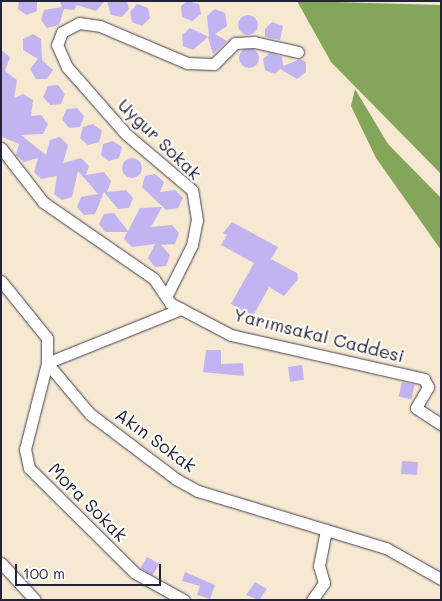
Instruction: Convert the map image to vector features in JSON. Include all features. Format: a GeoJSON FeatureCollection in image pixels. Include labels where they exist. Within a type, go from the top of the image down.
{"type":"FeatureCollection","features":[{"type":"Feature","properties":{"kind":"street","name":"Uygur Sokak"},"geometry":{"type":"LineString","coordinates":[[166,297],[192,245],[197,220],[192,190],[126,134],[68,67],[57,46],[62,32],[79,23],[100,26],[187,63],[214,64],[235,44],[245,42],[298,52]]}},
{"type":"Feature","properties":{"kind":"street","name":"Yarımsakal Caddesi"},"geometry":{"type":"LineString","coordinates":[[1,148],[43,202],[154,279],[166,297],[181,309],[232,335],[424,379],[428,387],[416,408],[441,424]]}},
{"type":"Feature","properties":{"kind":"street"},"geometry":{"type":"LineString","coordinates":[[1,280],[47,338],[47,363],[181,309]]}},
{"type":"Feature","properties":{"kind":"street","name":"Akın Sokak"},"geometry":{"type":"LineString","coordinates":[[47,363],[90,414],[176,478],[198,490],[386,548],[441,579]]}},
{"type":"Feature","properties":{"kind":"street","name":"Mora Sokak"},"geometry":{"type":"LineString","coordinates":[[47,363],[26,440],[29,468],[135,573],[184,600]]}},
{"type":"Feature","properties":{"kind":"street"},"geometry":{"type":"LineString","coordinates":[[312,600],[324,583],[319,566],[326,530]]}},
{"type":"Feature","properties":{"kind":"street"},"geometry":{"type":"LineString","coordinates":[[1,562],[35,600]]}},
{"type":"Feature","properties":{"kind":"green space"},"geometry":{"type":"Polygon","coordinates":[[[297,1],[441,5],[441,174],[331,62],[297,1]]]}},
{"type":"Feature","properties":{"kind":"green space"},"geometry":{"type":"Polygon","coordinates":[[[355,89],[388,144],[441,198],[441,250],[376,158],[351,106],[355,89]]]}},
{"type":"Feature","properties":{"kind":"building"},"geometry":{"type":"Polygon","coordinates":[[[19,1],[37,1],[37,11],[27,15],[18,9],[19,1]]]}},
{"type":"Feature","properties":{"kind":"building"},"geometry":{"type":"Polygon","coordinates":[[[60,1],[105,1],[96,11],[77,5],[74,10],[64,9],[59,25],[47,28],[41,20],[44,10],[62,7],[60,1]]]}},
{"type":"Feature","properties":{"kind":"building"},"geometry":{"type":"Polygon","coordinates":[[[107,1],[127,1],[129,9],[122,17],[111,15],[107,1]]]}},
{"type":"Feature","properties":{"kind":"building"},"geometry":{"type":"Polygon","coordinates":[[[187,1],[199,4],[201,14],[192,21],[182,17],[181,6],[187,1]]]}},
{"type":"Feature","properties":{"kind":"building"},"geometry":{"type":"Polygon","coordinates":[[[137,4],[148,8],[150,18],[142,26],[132,22],[130,12],[137,4]]]}},
{"type":"Feature","properties":{"kind":"building"},"geometry":{"type":"Polygon","coordinates":[[[215,9],[225,13],[227,26],[215,34],[227,41],[213,54],[208,37],[193,50],[183,46],[182,35],[190,28],[209,37],[207,16],[215,9]]]}},
{"type":"Feature","properties":{"kind":"building"},"geometry":{"type":"Polygon","coordinates":[[[248,15],[255,18],[258,25],[255,32],[248,35],[241,32],[238,25],[241,18],[248,15]]]}},
{"type":"Feature","properties":{"kind":"building"},"geometry":{"type":"Polygon","coordinates":[[[272,22],[283,26],[280,40],[265,37],[265,29],[272,22]]]}},
{"type":"Feature","properties":{"kind":"building"},"geometry":{"type":"Polygon","coordinates":[[[33,34],[41,39],[42,60],[53,70],[47,79],[36,79],[30,69],[38,59],[23,50],[23,39],[33,34]]]}},
{"type":"Feature","properties":{"kind":"building"},"geometry":{"type":"Polygon","coordinates":[[[249,48],[256,51],[259,58],[256,65],[249,68],[242,65],[239,58],[242,51],[249,48]]]}},
{"type":"Feature","properties":{"kind":"building"},"geometry":{"type":"Polygon","coordinates":[[[1,50],[10,57],[5,71],[17,80],[14,98],[23,94],[33,100],[31,116],[41,115],[48,124],[43,134],[21,135],[46,155],[50,140],[60,137],[68,145],[63,163],[81,158],[89,166],[86,175],[104,172],[111,181],[107,192],[126,190],[133,198],[129,208],[118,209],[104,192],[95,214],[84,215],[77,207],[81,197],[98,194],[78,171],[72,197],[62,200],[54,194],[57,176],[41,179],[34,172],[38,158],[24,162],[16,155],[19,144],[2,137],[1,50]]]}},
{"type":"Feature","properties":{"kind":"building"},"geometry":{"type":"Polygon","coordinates":[[[270,53],[282,57],[283,66],[300,59],[306,62],[306,72],[297,79],[280,69],[275,74],[265,70],[263,59],[270,53]]]}},
{"type":"Feature","properties":{"kind":"building"},"geometry":{"type":"Polygon","coordinates":[[[58,85],[65,94],[61,104],[50,105],[43,97],[48,86],[58,85]]]}},
{"type":"Feature","properties":{"kind":"building"},"geometry":{"type":"Polygon","coordinates":[[[77,108],[84,116],[80,127],[69,128],[62,119],[67,109],[77,108]]]}},
{"type":"Feature","properties":{"kind":"building"},"geometry":{"type":"Polygon","coordinates":[[[93,124],[102,131],[99,142],[88,145],[80,138],[83,127],[93,124]]]}},
{"type":"Feature","properties":{"kind":"building"},"geometry":{"type":"Polygon","coordinates":[[[113,141],[122,147],[119,158],[109,161],[101,155],[103,144],[113,141]]]}},
{"type":"Feature","properties":{"kind":"building"},"geometry":{"type":"Polygon","coordinates":[[[132,158],[139,161],[142,168],[139,175],[132,178],[125,175],[122,168],[125,161],[132,158]]]}},
{"type":"Feature","properties":{"kind":"building"},"geometry":{"type":"Polygon","coordinates":[[[155,174],[164,182],[160,192],[175,190],[183,198],[178,208],[166,210],[142,187],[145,176],[155,174]]]}},
{"type":"Feature","properties":{"kind":"building"},"geometry":{"type":"Polygon","coordinates":[[[162,207],[151,227],[172,225],[179,233],[175,244],[161,245],[170,255],[166,266],[155,267],[148,258],[155,244],[132,247],[124,239],[127,232],[105,232],[99,224],[104,214],[114,213],[128,231],[140,208],[162,207]]]}},
{"type":"Feature","properties":{"kind":"building"},"geometry":{"type":"Polygon","coordinates":[[[232,222],[278,247],[271,259],[297,273],[298,279],[284,296],[269,287],[253,316],[231,304],[254,263],[221,245],[227,235],[223,233],[232,222]]]}},
{"type":"Feature","properties":{"kind":"building"},"geometry":{"type":"Polygon","coordinates":[[[206,350],[221,350],[221,364],[243,363],[244,376],[203,372],[206,350]]]}},
{"type":"Feature","properties":{"kind":"building"},"geometry":{"type":"Polygon","coordinates":[[[302,365],[304,380],[290,382],[288,367],[302,365]]]}},
{"type":"Feature","properties":{"kind":"building"},"geometry":{"type":"Polygon","coordinates":[[[402,382],[415,385],[411,400],[399,397],[402,382]]]}},
{"type":"Feature","properties":{"kind":"building"},"geometry":{"type":"Polygon","coordinates":[[[402,461],[418,462],[417,475],[401,474],[402,461]]]}},
{"type":"Feature","properties":{"kind":"building"},"geometry":{"type":"Polygon","coordinates":[[[147,557],[159,564],[153,575],[140,568],[147,557]]]}},
{"type":"Feature","properties":{"kind":"building"},"geometry":{"type":"Polygon","coordinates":[[[185,572],[215,585],[210,599],[197,595],[200,586],[182,581],[185,572]]]}},
{"type":"Feature","properties":{"kind":"building"},"geometry":{"type":"Polygon","coordinates":[[[255,582],[267,589],[259,600],[246,595],[255,582]]]}}]}
